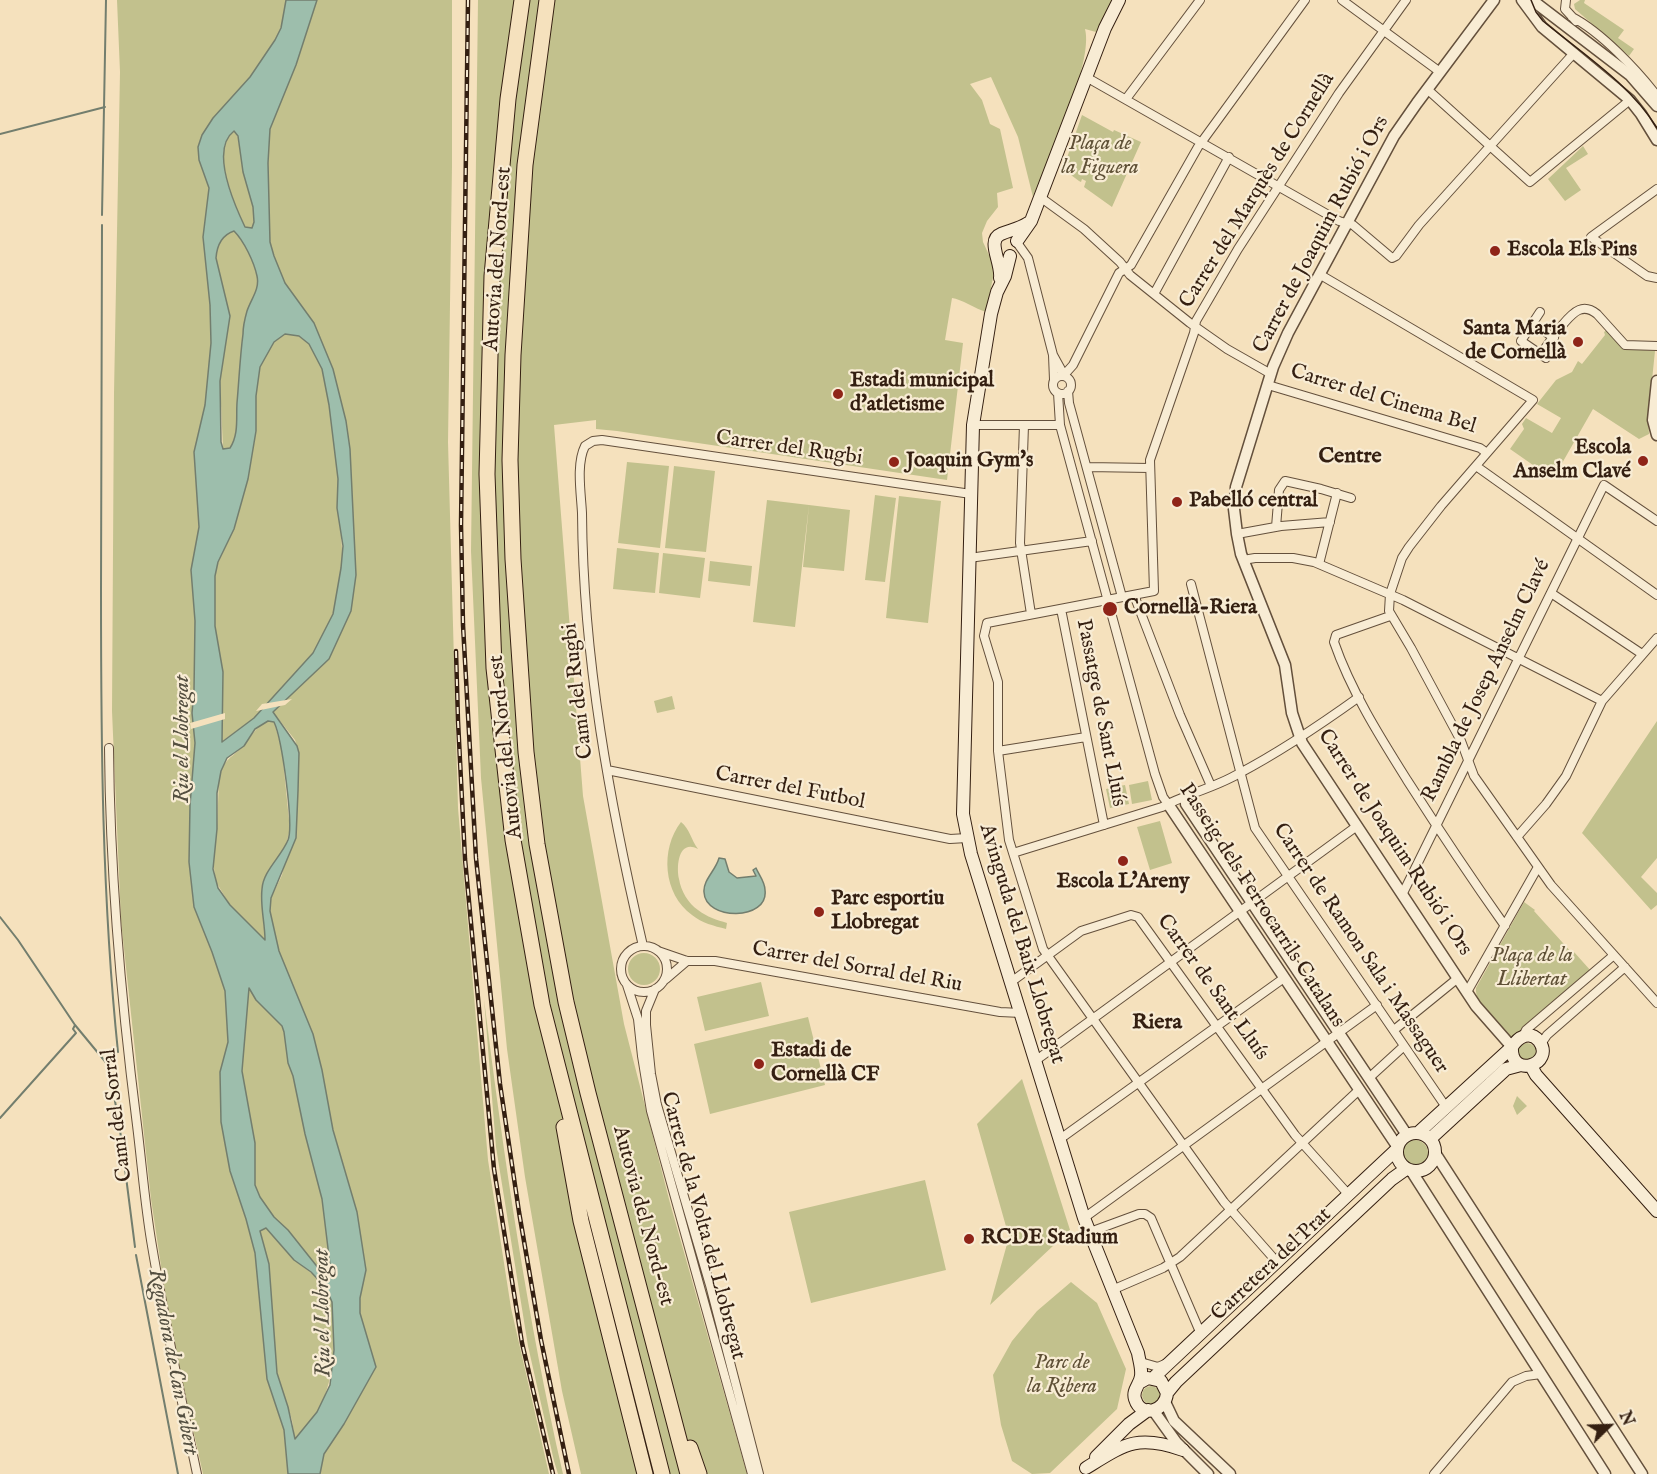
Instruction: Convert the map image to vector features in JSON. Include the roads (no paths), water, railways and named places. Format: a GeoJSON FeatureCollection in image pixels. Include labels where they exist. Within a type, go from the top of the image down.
{"type":"FeatureCollection","features":[{"type":"Feature","properties":{"kind":"highway","name":"Autovia del Nord-est"},"geometry":{"type":"LineString","coordinates":[[522,2],[508,99],[492,276],[487,463],[491,616],[505,778],[516,862],[534,966],[554,1057],[662,1474]]}},
{"type":"Feature","properties":{"kind":"highway","name":"Autovia del Nord-est"},"geometry":{"type":"LineString","coordinates":[[547,4],[525,165],[515,297],[510,460],[518,650],[526,752],[537,844],[566,1002],[688,1474]]}},
{"type":"Feature","properties":{"kind":"highway"},"geometry":{"type":"LineString","coordinates":[[554,1057],[579,1212],[644,1472]]}},
{"type":"Feature","properties":{"kind":"highway"},"geometry":{"type":"LineString","coordinates":[[638,1284],[699,1474]]}},
{"type":"Feature","properties":{"kind":"main road","name":"Avinguda del Baix Llobregat"},"geometry":{"type":"LineString","coordinates":[[1119,0],[1105,28],[1031,221],[1014,249],[991,314],[973,425],[963,814],[967,838],[1084,1218],[1112,1290],[1152,1378]]}},
{"type":"Feature","properties":{"kind":"main road"},"geometry":{"type":"LineString","coordinates":[[1007,233],[1013,235],[1014,249],[1002,256],[997,253],[994,246],[995,239],[1000,234],[1031,221]]}},
{"type":"Feature","properties":{"kind":"main road","name":"Avinguda del Baix Llobregat"},"geometry":{"type":"LineString","coordinates":[[997,253],[1000,265],[1000,286]]}},
{"type":"Feature","properties":{"kind":"main road"},"geometry":{"type":"LineString","coordinates":[[1523,1036],[1535,1037],[1541,1044],[1541,1058],[1526,1065],[1506,1069],[1430,1140],[1435,1153],[1433,1161],[1427,1168],[1422,1171],[1409,1170],[1398,1161],[1397,1147],[1446,1107],[1516,1041],[1523,1036]]}},
{"type":"Feature","properties":{"kind":"main road"},"geometry":{"type":"LineString","coordinates":[[1512,1047],[1513,1057],[1526,1065],[1657,1211]]}},
{"type":"Feature","properties":{"kind":"main road"},"geometry":{"type":"LineString","coordinates":[[1412,1134],[1430,1140]]}},
{"type":"Feature","properties":{"kind":"main road","name":"Carretera del Prat"},"geometry":{"type":"LineString","coordinates":[[1152,1378],[1397,1147]]}},
{"type":"Feature","properties":{"kind":"main road","name":"Carretera del Prat"},"geometry":{"type":"LineString","coordinates":[[1166,1398],[1176,1382],[1357,1211],[1392,1179],[1409,1170]]}},
{"type":"Feature","properties":{"kind":"main road","name":"Avinguda del Baix Llobregat"},"geometry":{"type":"LineString","coordinates":[[1139,1383],[1141,1358]]}},
{"type":"Feature","properties":{"kind":"main road"},"geometry":{"type":"LineString","coordinates":[[1084,1471],[1129,1424],[1151,1410],[1160,1408],[1166,1398],[1163,1384],[1152,1378],[1139,1383],[1135,1390],[1136,1401],[1129,1424]]}},
{"type":"Feature","properties":{"kind":"main road"},"geometry":{"type":"LineString","coordinates":[[1136,1401],[1141,1408],[1151,1410]]}},
{"type":"Feature","properties":{"kind":"main road"},"geometry":{"type":"LineString","coordinates":[[1084,1471],[1116,1450],[1139,1442],[1162,1443],[1183,1450]]}},
{"type":"Feature","properties":{"kind":"street"},"geometry":{"type":"LineString","coordinates":[[1126,99],[1200,0]]}},
{"type":"Feature","properties":{"kind":"street"},"geometry":{"type":"LineString","coordinates":[[1054,380],[1064,375],[1073,365],[1119,273],[1131,265],[1201,142],[1305,0]]}},
{"type":"Feature","properties":{"kind":"street"},"geometry":{"type":"LineString","coordinates":[[1342,0],[1440,72]]}},
{"type":"Feature","properties":{"kind":"street","name":"Carrer del Marquès de Cornellà"},"geometry":{"type":"LineString","coordinates":[[1134,595],[1154,591],[1150,460],[1196,321],[1278,186],[1339,93],[1406,0]]}},
{"type":"Feature","properties":{"kind":"street","name":"Carrer de Joaquim Rubió i Ors"},"geometry":{"type":"LineString","coordinates":[[1494,0],[1394,136],[1288,333],[1269,380],[1236,487],[1234,509],[1243,560],[1286,665],[1292,713],[1300,737],[1318,769],[1403,893],[1467,993],[1512,1047]]}},
{"type":"Feature","properties":{"kind":"street"},"geometry":{"type":"LineString","coordinates":[[1522,0],[1542,27],[1630,100],[1657,140]]}},
{"type":"Feature","properties":{"kind":"street"},"geometry":{"type":"LineString","coordinates":[[1532,0],[1622,68],[1656,102]]}},
{"type":"Feature","properties":{"kind":"street"},"geometry":{"type":"LineString","coordinates":[[1542,0],[1553,14]]}},
{"type":"Feature","properties":{"kind":"street"},"geometry":{"type":"LineString","coordinates":[[1566,0],[1565,9],[1606,47],[1622,68]]}},
{"type":"Feature","properties":{"kind":"street"},"geometry":{"type":"LineString","coordinates":[[1572,17],[1585,25],[1623,58],[1656,102]]}},
{"type":"Feature","properties":{"kind":"street"},"geometry":{"type":"LineString","coordinates":[[1086,77],[1329,216],[1353,225],[1390,258],[1396,256],[1419,225],[1574,54]]}},
{"type":"Feature","properties":{"kind":"street"},"geometry":{"type":"LineString","coordinates":[[1427,89],[1530,183],[1630,100]]}},
{"type":"Feature","properties":{"kind":"street"},"geometry":{"type":"LineString","coordinates":[[1154,294],[1229,157]]}},
{"type":"Feature","properties":{"kind":"street"},"geometry":{"type":"LineString","coordinates":[[1657,189],[1591,237],[1647,276],[1657,278]]}},
{"type":"Feature","properties":{"kind":"street","name":"Carrer del Cinema Bel"},"geometry":{"type":"LineString","coordinates":[[1041,196],[1084,229],[1154,294],[1269,380],[1480,448],[1487,453]]}},
{"type":"Feature","properties":{"kind":"street"},"geometry":{"type":"LineString","coordinates":[[1014,249],[1029,264],[1053,355],[1053,386],[1058,393],[1063,394],[1068,391]]}},
{"type":"Feature","properties":{"kind":"street"},"geometry":{"type":"LineString","coordinates":[[1319,274],[1533,400],[1409,547],[1402,558],[1390,594],[1388,606],[1390,616],[1417,659],[1461,741],[1474,776],[1541,871],[1657,1003]]}},
{"type":"Feature","properties":{"kind":"street"},"geometry":{"type":"LineString","coordinates":[[1540,312],[1521,341],[1544,356],[1554,338],[1573,314],[1580,309],[1594,311],[1626,345],[1657,346]]}},
{"type":"Feature","properties":{"kind":"street"},"geometry":{"type":"LineString","coordinates":[[1533,323],[1554,338]]}},
{"type":"Feature","properties":{"kind":"street"},"geometry":{"type":"LineString","coordinates":[[1053,355],[1071,383],[1068,391],[1070,403],[1122,597]]}},
{"type":"Feature","properties":{"kind":"street"},"geometry":{"type":"LineString","coordinates":[[1657,381],[1653,420],[1657,435]]}},
{"type":"Feature","properties":{"kind":"street","name":"Passeig dels Ferrocarrils Catalans"},"geometry":{"type":"LineString","coordinates":[[1058,393],[1060,425],[1163,797],[1397,1147]]}},
{"type":"Feature","properties":{"kind":"street"},"geometry":{"type":"LineString","coordinates":[[973,425],[1060,425]]}},
{"type":"Feature","properties":{"kind":"street"},"geometry":{"type":"LineString","coordinates":[[1024,425],[1021,551],[1031,614]]}},
{"type":"Feature","properties":{"kind":"street","name":"Carrer del Rugbi"},"geometry":{"type":"LineString","coordinates":[[602,440],[971,494]]}},
{"type":"Feature","properties":{"kind":"street","name":"Camí del Rugbi"},"geometry":{"type":"LineString","coordinates":[[602,440],[589,443],[583,451],[581,491],[587,617],[607,770],[623,861],[643,946]]}},
{"type":"Feature","properties":{"kind":"street"},"geometry":{"type":"LineString","coordinates":[[1476,466],[1657,595]]}},
{"type":"Feature","properties":{"kind":"street"},"geometry":{"type":"LineString","coordinates":[[1087,467],[1150,468]]}},
{"type":"Feature","properties":{"kind":"street"},"geometry":{"type":"LineString","coordinates":[[1276,527],[1279,490],[1283,482],[1291,482],[1351,498]]}},
{"type":"Feature","properties":{"kind":"street","name":"Rambla de Josep Anselm Clavé"},"geometry":{"type":"LineString","coordinates":[[1403,893],[1604,485],[1657,521]]}},
{"type":"Feature","properties":{"kind":"street"},"geometry":{"type":"LineString","coordinates":[[1319,564],[1337,494]]}},
{"type":"Feature","properties":{"kind":"street"},"geometry":{"type":"LineString","coordinates":[[1237,534],[1276,527],[1330,522]]}},
{"type":"Feature","properties":{"kind":"street"},"geometry":{"type":"LineString","coordinates":[[969,558],[1092,541]]}},
{"type":"Feature","properties":{"kind":"street"},"geometry":{"type":"LineString","coordinates":[[1243,560],[1293,558],[1319,564],[1390,594],[1602,701]]}},
{"type":"Feature","properties":{"kind":"street","name":"Carrer de Ramon Sala i Massaguer"},"geometry":{"type":"LineString","coordinates":[[1191,584],[1255,828],[1446,1107]]}},
{"type":"Feature","properties":{"kind":"street"},"geometry":{"type":"LineString","coordinates":[[1551,593],[1642,654]]}},
{"type":"Feature","properties":{"kind":"street"},"geometry":{"type":"LineString","coordinates":[[1211,786],[1180,715],[1134,595],[987,623],[984,636],[998,682],[998,751],[1009,840],[1043,949],[1230,1210],[1276,1261]]}},
{"type":"Feature","properties":{"kind":"street","name":"Passatge de Sant Lluís"},"geometry":{"type":"LineString","coordinates":[[1061,609],[1104,825]]}},
{"type":"Feature","properties":{"kind":"street"},"geometry":{"type":"LineString","coordinates":[[1390,616],[1339,634],[1334,638],[1341,663],[1390,754],[1505,926]]}},
{"type":"Feature","properties":{"kind":"street"},"geometry":{"type":"LineString","coordinates":[[1517,837],[1562,782],[1602,701],[1657,638]]}},
{"type":"Feature","properties":{"kind":"street"},"geometry":{"type":"LineString","coordinates":[[1013,853],[1168,804],[1211,786],[1240,773],[1359,698]]}},
{"type":"Feature","properties":{"kind":"street"},"geometry":{"type":"LineString","coordinates":[[998,751],[1086,737]]}},
{"type":"Feature","properties":{"kind":"street","name":"Camí del Sorral"},"geometry":{"type":"LineString","coordinates":[[109,748],[109,791],[119,952],[131,1082],[152,1244],[180,1402],[197,1474]]}},
{"type":"Feature","properties":{"kind":"street","name":"Carrer del Futbol"},"geometry":{"type":"LineString","coordinates":[[607,770],[944,838],[967,838]]}},
{"type":"Feature","properties":{"kind":"street","name":"Passeig dels Ferrocarrils Catalans"},"geometry":{"type":"LineString","coordinates":[[1186,796],[1186,804],[1369,1078],[1412,1134]]}},
{"type":"Feature","properties":{"kind":"street"},"geometry":{"type":"LineString","coordinates":[[1035,1061],[1357,826]]}},
{"type":"Feature","properties":{"kind":"street"},"geometry":{"type":"LineString","coordinates":[[1467,993],[1505,926],[1541,871]]}},
{"type":"Feature","properties":{"kind":"street","name":"Carrer de Sant Lluís"},"geometry":{"type":"LineString","coordinates":[[1011,982],[1081,931],[1131,915],[1138,917],[1302,1143],[1348,1194]]}},
{"type":"Feature","properties":{"kind":"street"},"geometry":{"type":"LineString","coordinates":[[664,981],[667,966],[658,951],[643,946],[630,951],[622,963],[621,975],[627,985],[640,992],[655,989],[687,961]]}},
{"type":"Feature","properties":{"kind":"street","name":"Carrer del Sorral del Riu"},"geometry":{"type":"LineString","coordinates":[[658,951],[687,961],[715,961],[1000,1012],[1021,1013]]}},
{"type":"Feature","properties":{"kind":"street"},"geometry":{"type":"LineString","coordinates":[[1523,1036],[1527,1030],[1614,955]]}},
{"type":"Feature","properties":{"kind":"street"},"geometry":{"type":"LineString","coordinates":[[1541,1044],[1547,1035],[1625,967]]}},
{"type":"Feature","properties":{"kind":"street"},"geometry":{"type":"LineString","coordinates":[[1060,1139],[1284,978]]}},
{"type":"Feature","properties":{"kind":"street"},"geometry":{"type":"LineString","coordinates":[[1394,1030],[1458,978]]}},
{"type":"Feature","properties":{"kind":"street","name":"Carrer de la Volta del Llobregat"},"geometry":{"type":"LineString","coordinates":[[627,985],[638,1019],[651,1111],[752,1474]]}},
{"type":"Feature","properties":{"kind":"street","name":"Carrer de la Volta del Llobregat"},"geometry":{"type":"LineString","coordinates":[[655,989],[646,1011],[646,1025],[657,1105],[713,1295],[759,1474]]}},
{"type":"Feature","properties":{"kind":"street"},"geometry":{"type":"LineString","coordinates":[[1084,1218],[1377,1005]]}},
{"type":"Feature","properties":{"kind":"street"},"geometry":{"type":"LineString","coordinates":[[1369,1078],[1404,1046]]}},
{"type":"Feature","properties":{"kind":"street"},"geometry":{"type":"LineString","coordinates":[[1112,1290],[1171,1263],[1359,1090]]}},
{"type":"Feature","properties":{"kind":"street"},"geometry":{"type":"LineString","coordinates":[[1435,1153],[1642,1474]]}},
{"type":"Feature","properties":{"kind":"street"},"geometry":{"type":"LineString","coordinates":[[1409,1170],[1605,1474]]}},
{"type":"Feature","properties":{"kind":"street"},"geometry":{"type":"LineString","coordinates":[[1090,1232],[1139,1214],[1147,1215],[1153,1221],[1200,1332]]}},
{"type":"Feature","properties":{"kind":"street"},"geometry":{"type":"LineString","coordinates":[[1141,1358],[1158,1366],[1167,1363]]}},
{"type":"Feature","properties":{"kind":"street"},"geometry":{"type":"LineString","coordinates":[[1434,1474],[1512,1382],[1526,1376],[1541,1374]]}},
{"type":"Feature","properties":{"kind":"street"},"geometry":{"type":"LineString","coordinates":[[1166,1398],[1174,1421],[1230,1474]]}},
{"type":"Feature","properties":{"kind":"street"},"geometry":{"type":"LineString","coordinates":[[1151,1410],[1183,1450],[1208,1474]]}},
{"type":"Feature","properties":{"kind":"waterway"},"geometry":{"type":"LineString","coordinates":[[102,215],[106,0]]}},
{"type":"Feature","properties":{"kind":"waterway"},"geometry":{"type":"LineString","coordinates":[[0,134],[105,107]]}},
{"type":"Feature","properties":{"kind":"waterway"},"geometry":{"type":"LineString","coordinates":[[102,225],[102,762],[109,936],[118,1052]]}},
{"type":"Feature","properties":{"kind":"waterway","name":"Regadora de Can Gibert"},"geometry":{"type":"LineString","coordinates":[[0,917],[75,1025],[108,1065],[119,1122],[135,1247]]}},
{"type":"Feature","properties":{"kind":"waterway"},"geometry":{"type":"LineString","coordinates":[[0,1118],[76,1033],[73,1029],[75,1025]]}},
{"type":"Feature","properties":{"kind":"waterway","name":"Regadora de Can Gibert"},"geometry":{"type":"LineString","coordinates":[[136,1255],[178,1474]]}},
{"type":"Feature","properties":{"kind":"tram line"},"geometry":{"type":"LineString","coordinates":[[1531,0],[1543,21],[1620,84],[1646,112],[1657,128]]}},
{"type":"Feature","properties":{"kind":"railway"},"geometry":{"type":"LineString","coordinates":[[468,0],[461,525],[463,625],[476,858],[500,1084],[519,1212],[541,1340],[569,1474]]}},
{"type":"Feature","properties":{"kind":"railway"},"geometry":{"type":"LineString","coordinates":[[456,651],[465,859],[494,1169],[522,1343],[553,1474]]}},
{"type":"Feature","properties":{"kind":"place","name":"Escola Els Pins"},"geometry":{"type":"Point","coordinates":[1495,251]}},
{"type":"Feature","properties":{"kind":"place","name":"Santa Maria de Cornellà"},"geometry":{"type":"Point","coordinates":[1578,342]}},
{"type":"Feature","properties":{"kind":"place","name":"Estadi municipal d'atletisme"},"geometry":{"type":"Point","coordinates":[838,394]}},
{"type":"Feature","properties":{"kind":"place","name":"Escola Anselm Clavé"},"geometry":{"type":"Point","coordinates":[1643,461]}},
{"type":"Feature","properties":{"kind":"place","name":"Joaquin Gym's"},"geometry":{"type":"Point","coordinates":[894,462]}},
{"type":"Feature","properties":{"kind":"place","name":"Pabelló central"},"geometry":{"type":"Point","coordinates":[1177,502]}},
{"type":"Feature","properties":{"kind":"place","name":"Cornellà-Riera"},"geometry":{"type":"Point","coordinates":[1110,609]}},
{"type":"Feature","properties":{"kind":"place","name":"Escola L'Areny"},"geometry":{"type":"Point","coordinates":[1123,861]}},
{"type":"Feature","properties":{"kind":"place","name":"Parc esportiu Llobregat"},"geometry":{"type":"Point","coordinates":[819,912]}},
{"type":"Feature","properties":{"kind":"place","name":"Estadi de Cornellà CF"},"geometry":{"type":"Point","coordinates":[759,1064]}},
{"type":"Feature","properties":{"kind":"place","name":"RCDE Stadium"},"geometry":{"type":"Point","coordinates":[969,1239]}},
{"type":"Feature","properties":{"kind":"district","name":"Centre"},"geometry":{"type":"Point","coordinates":[1350,457]}},
{"type":"Feature","properties":{"kind":"district","name":"Riera"},"geometry":{"type":"Point","coordinates":[1157,1023]}},
{"type":"Feature","properties":{"kind":"park label","name":"Plaça de la Figuera"},"geometry":{"type":"Point","coordinates":[1100,157]}},
{"type":"Feature","properties":{"kind":"park label","name":"Plaça de la Llibertat"},"geometry":{"type":"Point","coordinates":[1532,969]}},
{"type":"Feature","properties":{"kind":"park label","name":"Parc de la Ribera"},"geometry":{"type":"Point","coordinates":[1062,1376]}},
{"type":"Feature","properties":{"kind":"water label","name":"Riu el Llobregat"},"geometry":{"type":"Point","coordinates":[183,739]}},
{"type":"Feature","properties":{"kind":"water label","name":"Riu el Llobregat"},"geometry":{"type":"Point","coordinates":[324,1313]}}]}
